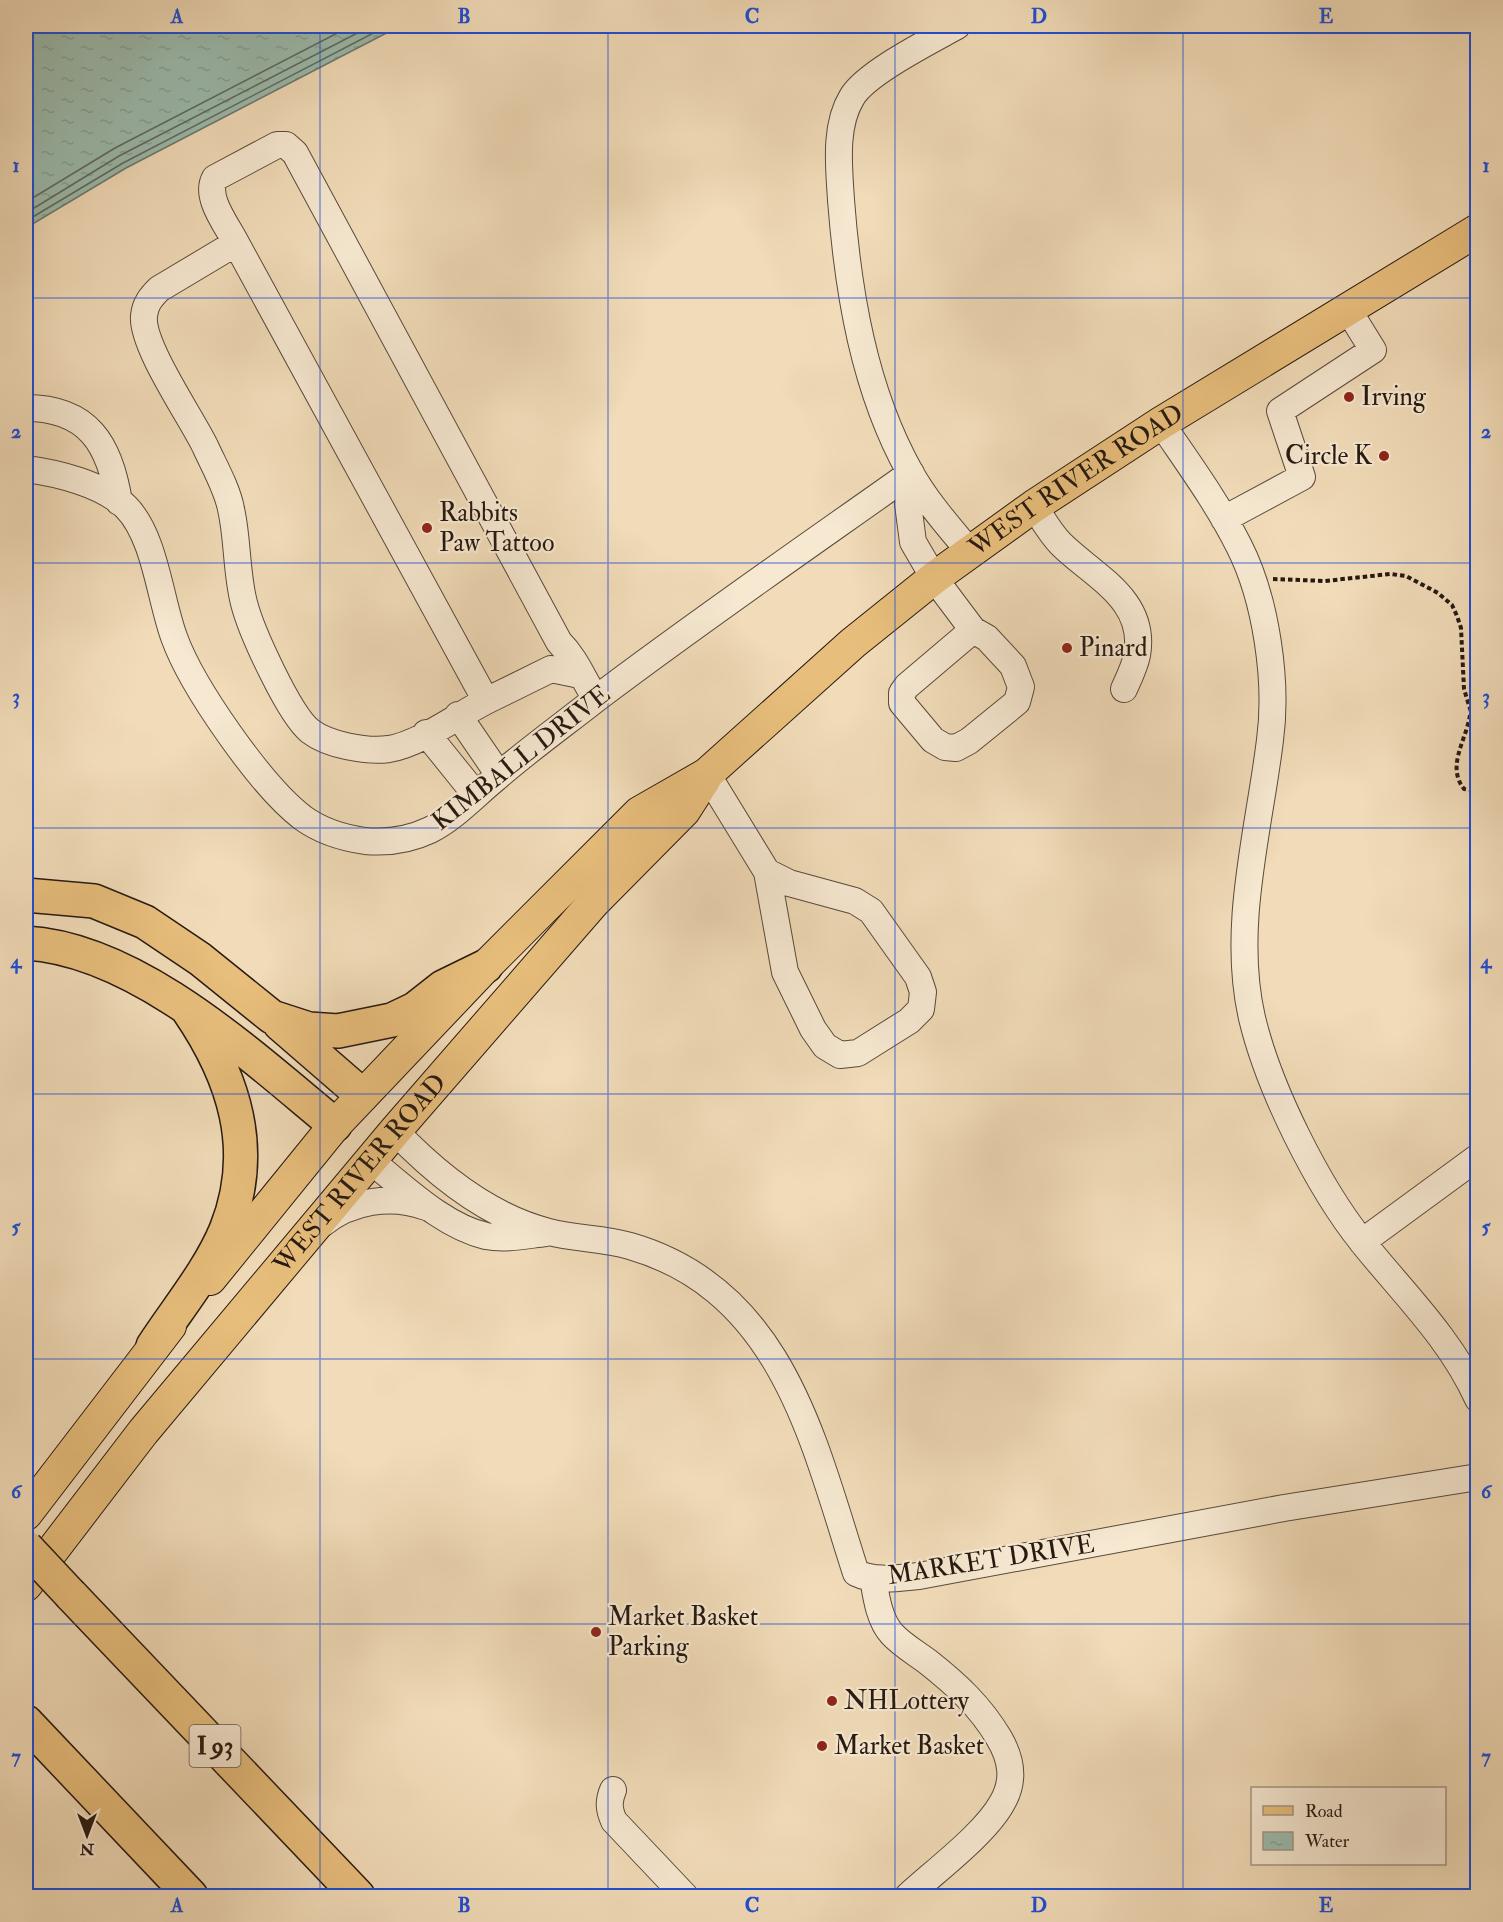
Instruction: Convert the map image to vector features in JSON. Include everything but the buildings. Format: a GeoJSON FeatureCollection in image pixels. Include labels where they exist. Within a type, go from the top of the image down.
{"type":"FeatureCollection","features":[{"type":"Feature","properties":{"kind":"highway"},"geometry":{"type":"LineString","coordinates":[[26,895],[94,901],[145,922],[200,959],[272,1017],[362,1095]]}},
{"type":"Feature","properties":{"kind":"highway"},"geometry":{"type":"LineString","coordinates":[[26,943],[56,945],[112,963],[188,1010],[335,1125]]}},
{"type":"Feature","properties":{"kind":"highway"},"geometry":{"type":"LineString","coordinates":[[272,1017],[309,1029],[338,1031],[367,1027],[392,1020],[415,1009],[443,987],[486,966]]}},
{"type":"Feature","properties":{"kind":"highway"},"geometry":{"type":"LineString","coordinates":[[153,1346],[225,1232],[235,1203],[240,1169],[240,1142],[231,1090],[210,1041],[188,1010]]}},
{"type":"Feature","properties":{"kind":"highway","name":"I 93"},"geometry":{"type":"LineString","coordinates":[[26,1547],[358,1896]]}},
{"type":"Feature","properties":{"kind":"highway"},"geometry":{"type":"LineString","coordinates":[[26,1722],[191,1896]]}},
{"type":"Feature","properties":{"kind":"main road","name":"WEST RIVER ROAD"},"geometry":{"type":"LineString","coordinates":[[26,1514],[153,1346],[335,1125],[486,966],[639,813],[708,774],[853,643],[934,578],[1034,506],[1161,423],[1478,230]]}},
{"type":"Feature","properties":{"kind":"main road","name":"WEST RIVER ROAD"},"geometry":{"type":"LineString","coordinates":[[26,1585],[143,1432],[395,1131],[593,903],[684,811],[708,774]]}},
{"type":"Feature","properties":{"kind":"main road"},"geometry":{"type":"LineString","coordinates":[[362,1095],[395,1131]]}},
{"type":"Feature","properties":{"kind":"main road"},"geometry":{"type":"LineString","coordinates":[[335,1125],[371,1161]]}},
{"type":"Feature","properties":{"kind":"street"},"geometry":{"type":"LineString","coordinates":[[957,26],[893,62],[853,95],[840,137],[844,235],[855,308],[877,392],[911,473],[970,552]]}},
{"type":"Feature","properties":{"kind":"street"},"geometry":{"type":"LineString","coordinates":[[486,701],[212,195],[212,184],[215,178],[277,145],[286,145],[295,153],[559,642],[578,663],[580,675],[596,699]]}},
{"type":"Feature","properties":{"kind":"street"},"geometry":{"type":"LineString","coordinates":[[236,243],[159,289],[150,297],[143,318],[154,351],[205,446],[231,507],[240,581],[252,629],[289,700],[308,729],[320,738],[334,742],[387,749],[426,733],[551,669],[580,675]]}},
{"type":"Feature","properties":{"kind":"street"},"geometry":{"type":"LineString","coordinates":[[1224,519],[1302,477],[1280,411],[1372,350],[1347,308]]}},
{"type":"Feature","properties":{"kind":"street","name":"KIMBALL DRIVE"},"geometry":{"type":"LineString","coordinates":[[26,408],[66,413],[85,425],[97,440],[114,469],[119,502],[128,509],[144,539],[174,639],[193,677],[263,778],[303,818],[339,835],[362,840],[396,841],[429,830],[596,699],[911,473]]}},
{"type":"Feature","properties":{"kind":"street"},"geometry":{"type":"LineString","coordinates":[[1161,423],[1224,519],[1240,548],[1251,578],[1267,645],[1273,710],[1247,912],[1246,951],[1252,1016],[1260,1046],[1298,1137],[1322,1182],[1362,1242],[1450,1348],[1478,1399]]}},
{"type":"Feature","properties":{"kind":"street"},"geometry":{"type":"LineString","coordinates":[[26,469],[67,478],[119,502]]}},
{"type":"Feature","properties":{"kind":"street"},"geometry":{"type":"LineString","coordinates":[[911,473],[908,504],[913,542],[934,578],[973,630],[987,638],[1013,666],[1021,687],[1017,702],[969,741],[956,748],[945,747],[933,740],[902,703],[902,693],[907,686],[973,630]]}},
{"type":"Feature","properties":{"kind":"street"},"geometry":{"type":"LineString","coordinates":[[1034,506],[1060,543],[1122,598],[1134,619],[1138,639],[1137,656],[1124,689]]}},
{"type":"Feature","properties":{"kind":"street"},"geometry":{"type":"LineString","coordinates":[[458,715],[499,775]]}},
{"type":"Feature","properties":{"kind":"street"},"geometry":{"type":"LineString","coordinates":[[426,733],[476,795]]}},
{"type":"Feature","properties":{"kind":"street"},"geometry":{"type":"LineString","coordinates":[[708,774],[766,872],[785,972],[813,1029],[825,1046],[840,1055],[858,1053],[909,1021],[921,1009],[923,992],[918,977],[871,912],[855,901],[789,883],[766,872]]}},
{"type":"Feature","properties":{"kind":"street","name":"MARKET DRIVE"},"geometry":{"type":"LineString","coordinates":[[395,1131],[425,1161],[463,1190],[502,1213],[549,1232]]}},
{"type":"Feature","properties":{"kind":"street"},"geometry":{"type":"LineString","coordinates":[[1362,1242],[1478,1157]]}},
{"type":"Feature","properties":{"kind":"street","name":"MARKET DRIVE"},"geometry":{"type":"LineString","coordinates":[[371,1161],[434,1209],[457,1224],[486,1236],[501,1237],[549,1232],[606,1239],[651,1252],[699,1275],[735,1306],[763,1341],[797,1402],[822,1466],[856,1573],[873,1578],[919,1576],[1039,1556],[1284,1508],[1478,1477]]}},
{"type":"Feature","properties":{"kind":"street","name":"MARKET DRIVE"},"geometry":{"type":"LineString","coordinates":[[312,1232],[330,1217],[363,1204],[405,1201],[434,1209]]}},
{"type":"Feature","properties":{"kind":"street"},"geometry":{"type":"LineString","coordinates":[[873,1578],[877,1602],[888,1629],[977,1705],[999,1738],[1010,1761],[1009,1791],[1001,1806],[980,1830],[908,1896]]}},
{"type":"Feature","properties":{"kind":"street"},"geometry":{"type":"LineString","coordinates":[[613,1790],[610,1811],[615,1821],[686,1896]]}},
{"type":"Feature","properties":{"kind":"path"},"geometry":{"type":"LineString","coordinates":[[1251,578],[1325,581],[1390,574],[1406,576],[1424,584],[1452,605],[1458,616],[1461,628],[1464,689],[1470,715],[1478,735]]}},
{"type":"Feature","properties":{"kind":"path"},"geometry":{"type":"LineString","coordinates":[[1470,715],[1455,771],[1464,789],[1478,791]]}},
{"type":"Feature","properties":{"kind":"water"},"geometry":{"type":"Polygon","coordinates":[[[26,26],[400,26],[126,168],[26,228],[26,26]]]}},
{"type":"Feature","properties":{"kind":"place","name":"Irving"},"geometry":{"type":"Point","coordinates":[1349,397]}},
{"type":"Feature","properties":{"kind":"place","name":"Circle K"},"geometry":{"type":"Point","coordinates":[1384,456]}},
{"type":"Feature","properties":{"kind":"place","name":"Rabbits Paw Tattoo"},"geometry":{"type":"Point","coordinates":[427,528]}},
{"type":"Feature","properties":{"kind":"place","name":"Pinard"},"geometry":{"type":"Point","coordinates":[1067,648]}},
{"type":"Feature","properties":{"kind":"place","name":"Market Basket Parking"},"geometry":{"type":"Point","coordinates":[596,1632]}},
{"type":"Feature","properties":{"kind":"place","name":"NHLottery"},"geometry":{"type":"Point","coordinates":[832,1701]}},
{"type":"Feature","properties":{"kind":"place","name":"Market Basket"},"geometry":{"type":"Point","coordinates":[822,1746]}}]}
